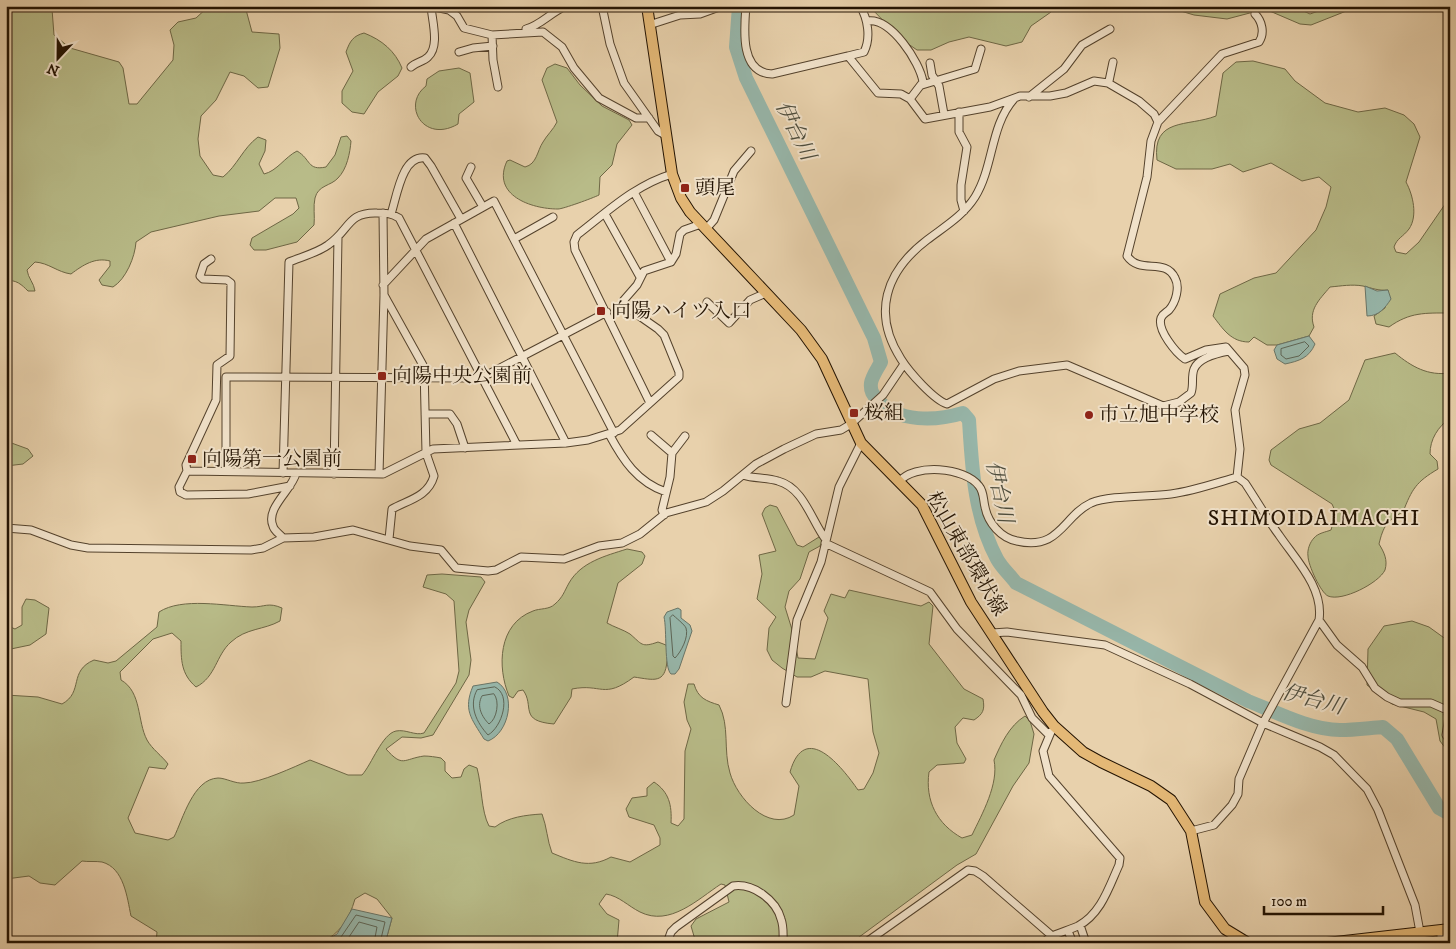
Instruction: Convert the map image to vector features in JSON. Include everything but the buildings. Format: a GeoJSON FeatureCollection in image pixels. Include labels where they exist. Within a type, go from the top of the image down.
{"type":"FeatureCollection","features":[{"type":"Feature","properties":{"kind":"main road","name":"松山東部環状線"},"geometry":{"type":"LineString","coordinates":[[647,6],[672,174],[681,198],[704,227],[801,330],[822,359],[861,443],[922,505],[971,602],[1052,730],[1095,759],[1162,792],[1179,810],[1191,831],[1205,902],[1225,929],[1248,943]]}},
{"type":"Feature","properties":{"kind":"main road"},"geometry":{"type":"LineString","coordinates":[[1331,942],[1445,930]]}},
{"type":"Feature","properties":{"kind":"street"},"geometry":{"type":"LineString","coordinates":[[411,67],[424,60],[433,51],[435,42],[430,6],[449,10],[457,16],[464,28],[492,35],[537,31],[549,36],[562,47],[574,68],[600,98],[636,118],[649,118]]}},
{"type":"Feature","properties":{"kind":"street"},"geometry":{"type":"LineString","coordinates":[[518,32],[536,25],[550,14],[566,6]]}},
{"type":"Feature","properties":{"kind":"street"},"geometry":{"type":"LineString","coordinates":[[602,6],[615,63],[624,83],[661,134],[667,136]]}},
{"type":"Feature","properties":{"kind":"street"},"geometry":{"type":"LineString","coordinates":[[746,6],[744,40],[752,64],[763,74],[772,74],[864,52],[868,21],[860,6]]}},
{"type":"Feature","properties":{"kind":"street"},"geometry":{"type":"LineString","coordinates":[[650,25],[680,15],[700,14],[720,7]]}},
{"type":"Feature","properties":{"kind":"street"},"geometry":{"type":"LineString","coordinates":[[1237,477],[1240,449],[1234,410],[1245,375],[1244,368],[1226,347],[1206,350],[1190,359],[1185,360],[1181,357],[1171,346],[1161,323],[1162,317],[1170,309],[1178,291],[1171,270],[1164,266],[1146,267],[1135,264],[1127,256],[1147,177],[1151,141],[1158,122],[1222,54],[1259,42],[1262,38],[1262,26],[1255,14]]}},
{"type":"Feature","properties":{"kind":"street"},"geometry":{"type":"LineString","coordinates":[[868,21],[880,22],[911,51],[922,72],[922,85]]}},
{"type":"Feature","properties":{"kind":"street"},"geometry":{"type":"LineString","coordinates":[[1029,97],[1064,69],[1082,45],[1110,29]]}},
{"type":"Feature","properties":{"kind":"street"},"geometry":{"type":"LineString","coordinates":[[492,35],[498,87]]}},
{"type":"Feature","properties":{"kind":"street"},"geometry":{"type":"LineString","coordinates":[[459,52],[493,46]]}},
{"type":"Feature","properties":{"kind":"street"},"geometry":{"type":"LineString","coordinates":[[910,99],[922,85],[975,69],[982,49]]}},
{"type":"Feature","properties":{"kind":"street"},"geometry":{"type":"LineString","coordinates":[[848,56],[878,93],[901,94],[910,99],[926,119],[944,114],[990,107],[1014,99],[1066,93],[1094,81],[1108,82],[1117,78]]}},
{"type":"Feature","properties":{"kind":"street"},"geometry":{"type":"LineString","coordinates":[[1108,82],[1113,62]]}},
{"type":"Feature","properties":{"kind":"street"},"geometry":{"type":"LineString","coordinates":[[930,64],[932,75],[939,86],[944,114]]}},
{"type":"Feature","properties":{"kind":"street"},"geometry":{"type":"LineString","coordinates":[[1108,82],[1138,101],[1154,114],[1158,122]]}},
{"type":"Feature","properties":{"kind":"street"},"geometry":{"type":"LineString","coordinates":[[1014,99],[1002,113],[992,155],[980,187],[964,211],[913,254],[899,270],[888,290],[884,316],[892,342],[904,364],[935,398],[947,404],[994,379],[1019,371],[1067,364],[1163,406],[1179,402],[1191,393],[1194,370],[1198,364],[1216,354],[1229,351]]}},
{"type":"Feature","properties":{"kind":"street"},"geometry":{"type":"LineString","coordinates":[[959,112],[959,132],[967,147],[961,185],[961,200],[964,211]]}},
{"type":"Feature","properties":{"kind":"street"},"geometry":{"type":"LineString","coordinates":[[187,470],[379,474],[390,472],[433,449],[566,443],[588,440],[612,433],[679,377],[679,372],[664,335],[625,306],[623,301],[648,268],[671,262],[676,254],[680,234],[684,230],[704,227],[714,220],[734,171],[751,151]]}},
{"type":"Feature","properties":{"kind":"street"},"geometry":{"type":"LineString","coordinates":[[392,214],[405,170],[418,157],[425,158],[431,166],[462,219]]}},
{"type":"Feature","properties":{"kind":"street"},"geometry":{"type":"LineString","coordinates":[[470,167],[466,178],[483,207]]}},
{"type":"Feature","properties":{"kind":"street"},"geometry":{"type":"LineString","coordinates":[[650,403],[574,246],[578,235],[604,214],[655,179],[672,174]]}},
{"type":"Feature","properties":{"kind":"street"},"geometry":{"type":"LineString","coordinates":[[634,192],[671,262]]}},
{"type":"Feature","properties":{"kind":"street"},"geometry":{"type":"LineString","coordinates":[[383,285],[426,239],[494,201],[564,334],[612,433],[623,461],[644,482],[666,492]]}},
{"type":"Feature","properties":{"kind":"street"},"geometry":{"type":"LineString","coordinates":[[283,472],[288,262],[326,247],[338,237],[354,217],[362,212],[392,214],[398,218],[517,445]]}},
{"type":"Feature","properties":{"kind":"street"},"geometry":{"type":"LineString","coordinates":[[379,474],[380,378],[384,295],[383,213]]}},
{"type":"Feature","properties":{"kind":"street"},"geometry":{"type":"LineString","coordinates":[[604,214],[640,277]]}},
{"type":"Feature","properties":{"kind":"street"},"geometry":{"type":"LineString","coordinates":[[514,239],[553,217]]}},
{"type":"Feature","properties":{"kind":"street"},"geometry":{"type":"LineString","coordinates":[[454,223],[566,443]]}},
{"type":"Feature","properties":{"kind":"street"},"geometry":{"type":"LineString","coordinates":[[334,474],[338,237]]}},
{"type":"Feature","properties":{"kind":"street"},"geometry":{"type":"LineString","coordinates":[[211,259],[204,264],[200,276],[203,279],[227,280],[231,283],[230,356],[217,365],[216,400],[186,465],[187,470],[179,487],[180,492],[186,496],[248,494],[290,486]]}},
{"type":"Feature","properties":{"kind":"street"},"geometry":{"type":"LineString","coordinates":[[706,302],[729,323],[750,300],[766,293]]}},
{"type":"Feature","properties":{"kind":"street"},"geometry":{"type":"LineString","coordinates":[[384,295],[424,367],[426,453],[434,476],[429,489],[412,500],[392,509],[390,539]]}},
{"type":"Feature","properties":{"kind":"street"},"geometry":{"type":"LineString","coordinates":[[226,471],[226,377],[481,378],[606,312]]}},
{"type":"Feature","properties":{"kind":"street"},"geometry":{"type":"LineString","coordinates":[[6,528],[31,530],[71,545],[88,548],[251,550],[262,548],[283,538],[314,537],[353,530],[410,546],[441,550],[456,568],[488,571],[496,570],[521,557],[564,559],[599,546],[622,543],[640,534],[664,515],[706,502],[723,492],[756,464],[805,438],[824,432],[841,430],[851,424],[883,395],[904,364]]}},
{"type":"Feature","properties":{"kind":"street"},"geometry":{"type":"LineString","coordinates":[[425,414],[450,414],[457,424],[465,448]]}},
{"type":"Feature","properties":{"kind":"street"},"geometry":{"type":"LineString","coordinates":[[651,435],[672,453]]}},
{"type":"Feature","properties":{"kind":"street"},"geometry":{"type":"LineString","coordinates":[[664,515],[662,510],[672,453],[684,436]]}},
{"type":"Feature","properties":{"kind":"street"},"geometry":{"type":"LineString","coordinates":[[786,703],[796,620],[821,562],[840,486],[861,443]]}},
{"type":"Feature","properties":{"kind":"street"},"geometry":{"type":"LineString","coordinates":[[899,482],[909,473],[925,470],[956,471],[978,484],[983,492],[988,519],[996,528],[1016,541],[1029,543],[1056,536],[1079,512],[1090,504],[1102,500],[1174,494],[1237,477]]}},
{"type":"Feature","properties":{"kind":"street"},"geometry":{"type":"LineString","coordinates":[[283,538],[274,529],[272,520],[274,511],[296,473]]}},
{"type":"Feature","properties":{"kind":"street"},"geometry":{"type":"LineString","coordinates":[[743,475],[780,481],[791,487],[800,495],[826,542],[930,592],[957,629],[1021,695],[1032,718],[1052,730],[1043,751],[1049,776],[1120,858],[1119,865],[1099,907],[1080,925],[1068,931],[1051,935],[1043,943]]}},
{"type":"Feature","properties":{"kind":"street"},"geometry":{"type":"LineString","coordinates":[[1191,831],[1214,825],[1232,805],[1238,794],[1239,779],[1263,723],[1319,620],[1321,610],[1302,566],[1245,483],[1237,477]]}},
{"type":"Feature","properties":{"kind":"street"},"geometry":{"type":"LineString","coordinates":[[1319,620],[1337,645],[1362,667],[1375,688],[1387,697],[1400,703],[1431,703],[1447,710],[1449,717],[1446,735],[1450,741]]}},
{"type":"Feature","properties":{"kind":"street"},"geometry":{"type":"LineString","coordinates":[[992,633],[1007,632],[1105,645],[1190,684],[1263,723],[1320,747],[1334,755],[1367,789],[1399,859],[1415,905],[1420,932]]}},
{"type":"Feature","properties":{"kind":"street"},"geometry":{"type":"LineString","coordinates":[[865,943],[968,870],[975,871],[983,876],[1051,935]]}},
{"type":"Feature","properties":{"kind":"street"},"geometry":{"type":"LineString","coordinates":[[667,943],[676,926],[726,890],[740,885],[757,891],[776,908],[781,919],[783,943]]}},
{"type":"Feature","properties":{"kind":"street"},"geometry":{"type":"LineString","coordinates":[[1080,925],[1086,943]]}},
{"type":"Feature","properties":{"kind":"street"},"geometry":{"type":"LineString","coordinates":[[1441,943],[1445,930]]}},
{"type":"Feature","properties":{"kind":"street"},"geometry":{"type":"LineString","coordinates":[[1068,931],[1073,943]]}},
{"type":"Feature","properties":{"kind":"green space"},"geometry":{"type":"Polygon","coordinates":[[[6,6],[46,6],[52,9],[54,35],[70,48],[119,62],[123,68],[129,104],[137,104],[173,60],[174,45],[170,30],[178,22],[196,18],[209,6],[245,6],[252,32],[279,34],[280,48],[268,87],[258,88],[244,76],[230,72],[216,100],[201,116],[198,139],[200,156],[213,175],[223,177],[248,146],[258,137],[266,140],[265,151],[259,164],[264,174],[273,170],[297,151],[312,166],[320,168],[326,167],[335,155],[341,137],[347,136],[351,141],[346,166],[338,178],[322,188],[317,194],[314,204],[314,225],[297,242],[266,250],[254,250],[250,245],[252,238],[293,214],[299,208],[296,198],[275,198],[259,211],[219,216],[151,232],[136,242],[129,267],[122,279],[113,287],[102,285],[99,280],[110,266],[110,261],[105,260],[89,263],[71,274],[35,262],[27,270],[35,291],[28,291],[16,282],[6,281],[6,6]]]}},
{"type":"Feature","properties":{"kind":"green space"},"geometry":{"type":"Polygon","coordinates":[[[869,6],[1053,6],[1051,12],[1031,26],[1022,42],[1006,46],[969,37],[949,42],[931,50],[917,50],[901,39],[869,6]]]}},
{"type":"Feature","properties":{"kind":"green space"},"geometry":{"type":"Polygon","coordinates":[[[1164,6],[1293,6],[1310,14],[1321,10],[1322,6],[1359,6],[1311,25],[1300,24],[1265,9],[1227,19],[1194,15],[1164,6]]]}},
{"type":"Feature","properties":{"kind":"green space"},"geometry":{"type":"Polygon","coordinates":[[[364,33],[377,39],[387,47],[396,56],[402,68],[398,76],[378,92],[364,114],[352,112],[342,103],[342,91],[353,71],[346,52],[352,40],[364,33]]]}},
{"type":"Feature","properties":{"kind":"green space"},"geometry":{"type":"Polygon","coordinates":[[[1253,61],[1285,69],[1295,81],[1325,103],[1358,112],[1385,108],[1404,115],[1414,124],[1420,137],[1406,182],[1411,193],[1414,212],[1412,224],[1394,247],[1396,252],[1406,254],[1419,242],[1450,197],[1450,313],[1425,313],[1411,316],[1389,327],[1376,324],[1374,316],[1385,308],[1388,290],[1378,290],[1359,285],[1346,285],[1330,287],[1319,301],[1312,315],[1314,327],[1309,336],[1277,345],[1267,345],[1254,337],[1249,342],[1237,340],[1220,326],[1213,316],[1220,294],[1254,278],[1276,273],[1316,230],[1326,207],[1331,187],[1319,177],[1302,181],[1271,163],[1243,172],[1230,164],[1212,169],[1176,169],[1157,160],[1157,146],[1160,137],[1166,130],[1184,123],[1216,116],[1223,73],[1236,62],[1253,61]]]}},
{"type":"Feature","properties":{"kind":"green space"},"geometry":{"type":"Polygon","coordinates":[[[555,64],[567,68],[580,85],[602,106],[629,120],[632,125],[617,144],[612,165],[600,177],[599,195],[558,209],[536,206],[516,198],[504,183],[503,173],[507,161],[510,160],[525,167],[532,163],[543,142],[557,122],[542,80],[547,68],[555,64]]]}},
{"type":"Feature","properties":{"kind":"green space"},"geometry":{"type":"Polygon","coordinates":[[[459,68],[470,73],[474,102],[459,114],[458,124],[446,129],[435,129],[426,126],[416,112],[416,103],[419,94],[426,86],[427,79],[439,71],[459,68]]]}},
{"type":"Feature","properties":{"kind":"green space"},"geometry":{"type":"Polygon","coordinates":[[[1395,353],[1427,372],[1450,373],[1450,418],[1436,434],[1430,449],[1430,454],[1437,461],[1438,469],[1420,482],[1409,497],[1403,512],[1389,521],[1384,529],[1379,544],[1384,553],[1386,563],[1385,570],[1381,575],[1368,586],[1351,594],[1334,597],[1328,596],[1322,590],[1312,572],[1308,551],[1310,544],[1316,536],[1331,530],[1336,513],[1332,504],[1271,465],[1269,460],[1271,450],[1299,429],[1320,423],[1349,400],[1365,360],[1395,353]]]}},
{"type":"Feature","properties":{"kind":"green space"},"geometry":{"type":"Polygon","coordinates":[[[6,441],[28,449],[33,456],[23,464],[6,466],[6,441]]]}},
{"type":"Feature","properties":{"kind":"green space"},"geometry":{"type":"Polygon","coordinates":[[[770,505],[777,507],[797,545],[803,547],[819,537],[823,540],[820,546],[809,552],[800,579],[789,591],[785,607],[794,636],[798,658],[815,659],[828,618],[824,611],[831,594],[845,598],[849,590],[921,606],[929,602],[933,606],[929,644],[964,689],[983,699],[984,703],[983,711],[977,718],[974,720],[963,718],[955,727],[957,743],[966,759],[964,763],[937,765],[929,772],[928,783],[931,802],[946,826],[962,838],[972,835],[992,789],[995,769],[994,760],[1010,730],[1025,716],[1030,721],[1034,734],[1029,763],[1013,786],[976,854],[957,865],[851,943],[696,943],[691,926],[696,919],[729,902],[725,885],[721,884],[683,909],[673,914],[662,916],[651,916],[640,912],[619,899],[606,894],[599,904],[607,914],[619,920],[617,943],[383,943],[386,940],[392,918],[377,899],[365,893],[355,899],[347,920],[339,930],[321,943],[156,943],[157,932],[131,916],[126,892],[120,877],[109,865],[102,862],[82,861],[55,885],[40,883],[29,876],[6,879],[6,695],[38,697],[62,704],[73,694],[78,676],[86,665],[94,660],[108,663],[116,661],[157,627],[159,612],[168,607],[204,604],[252,607],[270,605],[282,608],[280,621],[243,634],[231,642],[222,653],[208,678],[196,687],[187,677],[183,666],[181,641],[172,633],[153,639],[120,672],[121,680],[128,685],[136,699],[147,740],[168,764],[165,769],[149,767],[128,818],[135,833],[168,840],[174,837],[195,792],[209,780],[218,778],[237,783],[251,782],[277,774],[310,760],[348,775],[362,775],[382,743],[391,733],[400,731],[417,734],[424,733],[456,683],[459,671],[454,601],[446,594],[423,587],[427,575],[442,574],[481,577],[485,582],[469,610],[466,622],[471,660],[469,675],[433,735],[421,738],[402,737],[386,749],[396,759],[403,761],[424,756],[441,758],[445,762],[445,771],[452,778],[461,777],[464,769],[469,765],[477,768],[484,813],[489,826],[495,827],[517,817],[542,814],[552,853],[582,863],[596,863],[611,857],[630,862],[660,845],[660,838],[654,825],[629,817],[626,809],[632,798],[647,796],[647,788],[654,782],[669,799],[671,823],[678,826],[684,819],[685,751],[691,729],[687,720],[684,702],[688,684],[694,684],[698,693],[703,698],[719,705],[724,721],[728,764],[734,783],[746,802],[764,816],[784,819],[794,815],[799,786],[790,772],[797,757],[805,750],[814,749],[824,753],[843,770],[858,790],[864,789],[873,773],[879,753],[873,732],[868,679],[825,671],[811,677],[797,677],[772,660],[767,650],[769,628],[776,617],[757,599],[762,574],[759,555],[776,551],[762,514],[765,508],[770,505]]]}},
{"type":"Feature","properties":{"kind":"green space"},"geometry":{"type":"Polygon","coordinates":[[[627,549],[642,552],[645,556],[642,564],[618,583],[607,623],[628,633],[642,644],[648,645],[658,642],[666,645],[668,657],[664,674],[657,679],[634,677],[624,684],[609,689],[572,689],[571,697],[554,724],[536,720],[530,712],[523,690],[518,691],[513,698],[509,696],[505,685],[502,660],[507,636],[521,617],[555,604],[580,570],[602,557],[627,549]]]}},
{"type":"Feature","properties":{"kind":"green space"},"geometry":{"type":"Polygon","coordinates":[[[26,599],[35,600],[49,608],[46,634],[30,645],[6,650],[6,625],[15,629],[22,625],[22,607],[26,599]]]}},
{"type":"Feature","properties":{"kind":"green space"},"geometry":{"type":"Polygon","coordinates":[[[1412,621],[1429,627],[1447,640],[1450,640],[1450,754],[1440,741],[1436,719],[1424,712],[1392,704],[1367,685],[1368,649],[1384,626],[1412,621]]]}},
{"type":"Feature","properties":{"kind":"water"},"geometry":{"type":"Polygon","coordinates":[[[1365,286],[1377,291],[1388,290],[1391,299],[1375,315],[1367,316],[1365,286]]]}},
{"type":"Feature","properties":{"kind":"water"},"geometry":{"type":"Polygon","coordinates":[[[1309,336],[1315,344],[1307,356],[1285,364],[1277,359],[1274,350],[1277,345],[1309,336]]]}},
{"type":"Feature","properties":{"kind":"water"},"geometry":{"type":"Polygon","coordinates":[[[678,608],[681,610],[681,618],[690,625],[692,631],[679,669],[675,674],[671,674],[666,656],[664,617],[667,612],[678,608]]]}},
{"type":"Feature","properties":{"kind":"water"},"geometry":{"type":"Polygon","coordinates":[[[497,682],[507,695],[508,713],[501,730],[488,741],[484,739],[470,714],[470,694],[473,686],[497,682]]]}},
{"type":"Feature","properties":{"kind":"water"},"geometry":{"type":"Polygon","coordinates":[[[352,909],[392,918],[386,940],[383,943],[321,943],[337,934],[352,909]]]}},
{"type":"Feature","properties":{"kind":"waterway","name":"伊台川"},"geometry":{"type":"LineString","coordinates":[[739,6],[736,47],[746,78],[874,338],[881,362],[872,380],[872,393],[886,407],[896,413],[918,418],[941,418],[963,413],[969,420],[971,456],[983,526],[997,559],[1016,583],[1248,701],[1293,720],[1329,729],[1345,730],[1383,727],[1397,739],[1439,808],[1450,814]]}},
{"type":"Feature","properties":{"kind":"place","name":"頭尾"},"geometry":{"type":"Point","coordinates":[685,188]}},
{"type":"Feature","properties":{"kind":"place","name":"向陽ハイツ入口"},"geometry":{"type":"Point","coordinates":[601,311]}},
{"type":"Feature","properties":{"kind":"place","name":"向陽中央公園前"},"geometry":{"type":"Point","coordinates":[382,376]}},
{"type":"Feature","properties":{"kind":"place","name":"桜組"},"geometry":{"type":"Point","coordinates":[854,413]}},
{"type":"Feature","properties":{"kind":"place","name":"市立旭中学校"},"geometry":{"type":"Point","coordinates":[1089,415]}},
{"type":"Feature","properties":{"kind":"place","name":"向陽第一公園前"},"geometry":{"type":"Point","coordinates":[192,459]}},
{"type":"Feature","properties":{"kind":"district","name":"SHIMOIDAIMACHI"},"geometry":{"type":"Point","coordinates":[1314,518]}}]}
